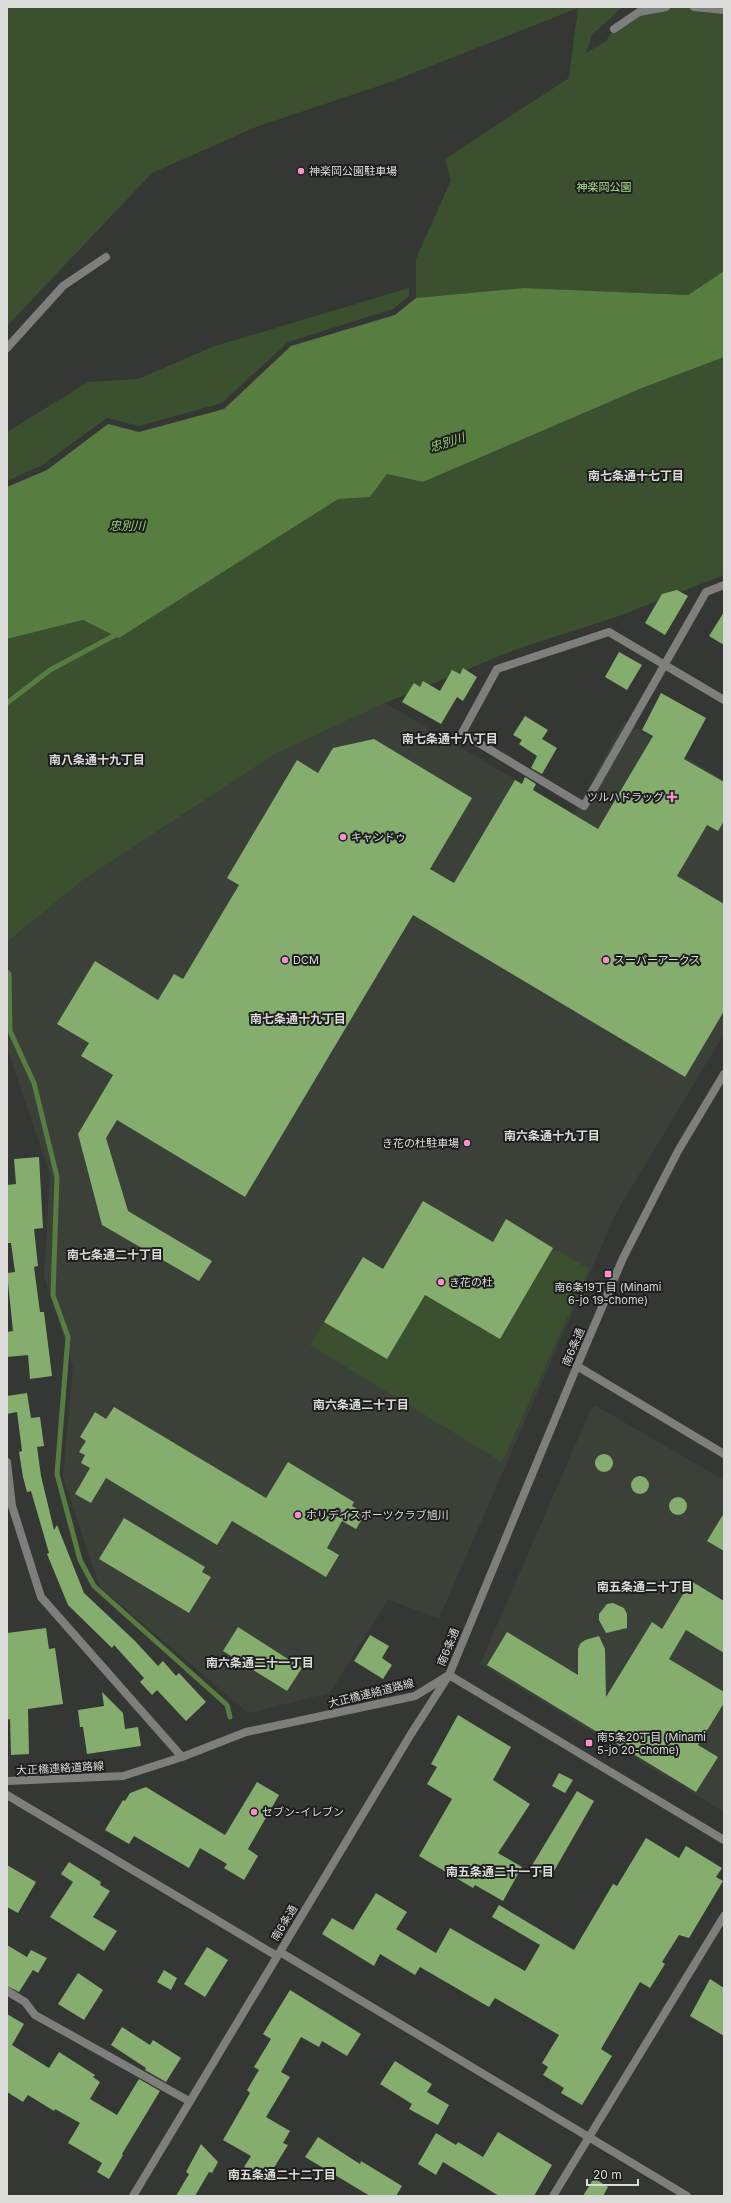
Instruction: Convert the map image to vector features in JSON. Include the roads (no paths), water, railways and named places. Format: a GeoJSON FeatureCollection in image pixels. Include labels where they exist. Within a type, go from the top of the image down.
{"type":"FeatureCollection","features":[{"type":"Feature","properties":{"kind":"street"},"geometry":{"type":"LineString","coordinates":[[614,29],[640,12],[666,7]]}},
{"type":"Feature","properties":{"kind":"street"},"geometry":{"type":"LineString","coordinates":[[694,7],[724,10]]}},
{"type":"Feature","properties":{"kind":"street"},"geometry":{"type":"LineString","coordinates":[[7,348],[63,286],[106,256]]}},
{"type":"Feature","properties":{"kind":"street"},"geometry":{"type":"LineString","coordinates":[[724,584],[706,592],[664,664],[584,806],[462,732],[497,669],[608,632],[664,664],[724,700]]}},
{"type":"Feature","properties":{"kind":"street","name":"南6条通"},"geometry":{"type":"LineString","coordinates":[[133,2196],[411,1734],[449,1675],[576,1366],[624,1258],[678,1151],[724,1074]]}},
{"type":"Feature","properties":{"kind":"street"},"geometry":{"type":"LineString","coordinates":[[576,1366],[724,1454]]}},
{"type":"Feature","properties":{"kind":"street"},"geometry":{"type":"LineString","coordinates":[[7,1462],[9,1506],[41,1597],[182,1757]]}},
{"type":"Feature","properties":{"kind":"street"},"geometry":{"type":"LineString","coordinates":[[449,1675],[724,1840]]}},
{"type":"Feature","properties":{"kind":"street","name":"大正橋連絡道路線"},"geometry":{"type":"LineString","coordinates":[[7,1782],[123,1776],[182,1757],[246,1732],[416,1696],[449,1675]]}},
{"type":"Feature","properties":{"kind":"street"},"geometry":{"type":"LineString","coordinates":[[8,1797],[278,1954],[687,2196]]}},
{"type":"Feature","properties":{"kind":"street"},"geometry":{"type":"LineString","coordinates":[[553,2196],[587,2137],[724,1916]]}},
{"type":"Feature","properties":{"kind":"street"},"geometry":{"type":"LineString","coordinates":[[7,1991],[25,2002],[35,2015],[189,2101]]}},
{"type":"Feature","properties":{"kind":"water","name":"忠別川"},"geometry":{"type":"Polygon","coordinates":[[[724,271],[724,357],[642,388],[423,482],[387,474],[370,497],[338,499],[119,638],[83,620],[7,639],[7,487],[47,470],[108,424],[139,432],[224,409],[291,346],[395,315],[416,298],[524,288],[688,295],[724,271]]]}},
{"type":"Feature","properties":{"kind":"waterway"},"geometry":{"type":"LineString","coordinates":[[7,703],[50,670],[119,633]]}},
{"type":"Feature","properties":{"kind":"waterway"},"geometry":{"type":"LineString","coordinates":[[7,972],[9,974],[10,1031],[34,1083],[57,1177],[53,1295],[68,1337],[57,1474],[80,1560],[94,1586],[227,1705],[230,1717]]}},
{"type":"Feature","properties":{"kind":"place","name":"神楽岡公園駐車場"},"geometry":{"type":"Point","coordinates":[301,171]}},
{"type":"Feature","properties":{"kind":"place","name":"ツルハドラッグ"},"geometry":{"type":"Point","coordinates":[672,797]}},
{"type":"Feature","properties":{"kind":"place","name":"キャンドゥ"},"geometry":{"type":"Point","coordinates":[343,837]}},
{"type":"Feature","properties":{"kind":"place","name":"DCM"},"geometry":{"type":"Point","coordinates":[285,960]}},
{"type":"Feature","properties":{"kind":"place","name":"スーパーアークス"},"geometry":{"type":"Point","coordinates":[606,960]}},
{"type":"Feature","properties":{"kind":"place","name":"き花の杜駐車場"},"geometry":{"type":"Point","coordinates":[467,1143]}},
{"type":"Feature","properties":{"kind":"place","name":"南6条19丁目 (Minami 6-jo 19-chome)"},"geometry":{"type":"Point","coordinates":[608,1274]}},
{"type":"Feature","properties":{"kind":"place","name":"き花の杜"},"geometry":{"type":"Point","coordinates":[441,1282]}},
{"type":"Feature","properties":{"kind":"place","name":"ホリデイスポーツクラブ旭川"},"geometry":{"type":"Point","coordinates":[298,1515]}},
{"type":"Feature","properties":{"kind":"place","name":"南5条20丁目 (Minami 5-jo 20-chome)"},"geometry":{"type":"Point","coordinates":[589,1743]}},
{"type":"Feature","properties":{"kind":"place","name":"セブン-イレブン"},"geometry":{"type":"Point","coordinates":[254,1812]}},
{"type":"Feature","properties":{"kind":"district","name":"南七条通十七丁目"},"geometry":{"type":"Point","coordinates":[636,475]}},
{"type":"Feature","properties":{"kind":"district","name":"南七条通十八丁目"},"geometry":{"type":"Point","coordinates":[450,738]}},
{"type":"Feature","properties":{"kind":"district","name":"南八条通十九丁目"},"geometry":{"type":"Point","coordinates":[97,759]}},
{"type":"Feature","properties":{"kind":"district","name":"南七条通十九丁目"},"geometry":{"type":"Point","coordinates":[298,1018]}},
{"type":"Feature","properties":{"kind":"district","name":"南六条通十九丁目"},"geometry":{"type":"Point","coordinates":[552,1135]}},
{"type":"Feature","properties":{"kind":"district","name":"南七条通二十丁目"},"geometry":{"type":"Point","coordinates":[115,1254]}},
{"type":"Feature","properties":{"kind":"district","name":"南六条通二十丁目"},"geometry":{"type":"Point","coordinates":[361,1404]}},
{"type":"Feature","properties":{"kind":"district","name":"南五条通二十丁目"},"geometry":{"type":"Point","coordinates":[645,1586]}},
{"type":"Feature","properties":{"kind":"district","name":"南六条通二十一丁目"},"geometry":{"type":"Point","coordinates":[260,1662]}},
{"type":"Feature","properties":{"kind":"district","name":"南五条通二十一丁目"},"geometry":{"type":"Point","coordinates":[500,1871]}},
{"type":"Feature","properties":{"kind":"district","name":"南五条通二十二丁目"},"geometry":{"type":"Point","coordinates":[282,2174]}},
{"type":"Feature","properties":{"kind":"park label","name":"神楽岡公園"},"geometry":{"type":"Point","coordinates":[604,187]}}]}
